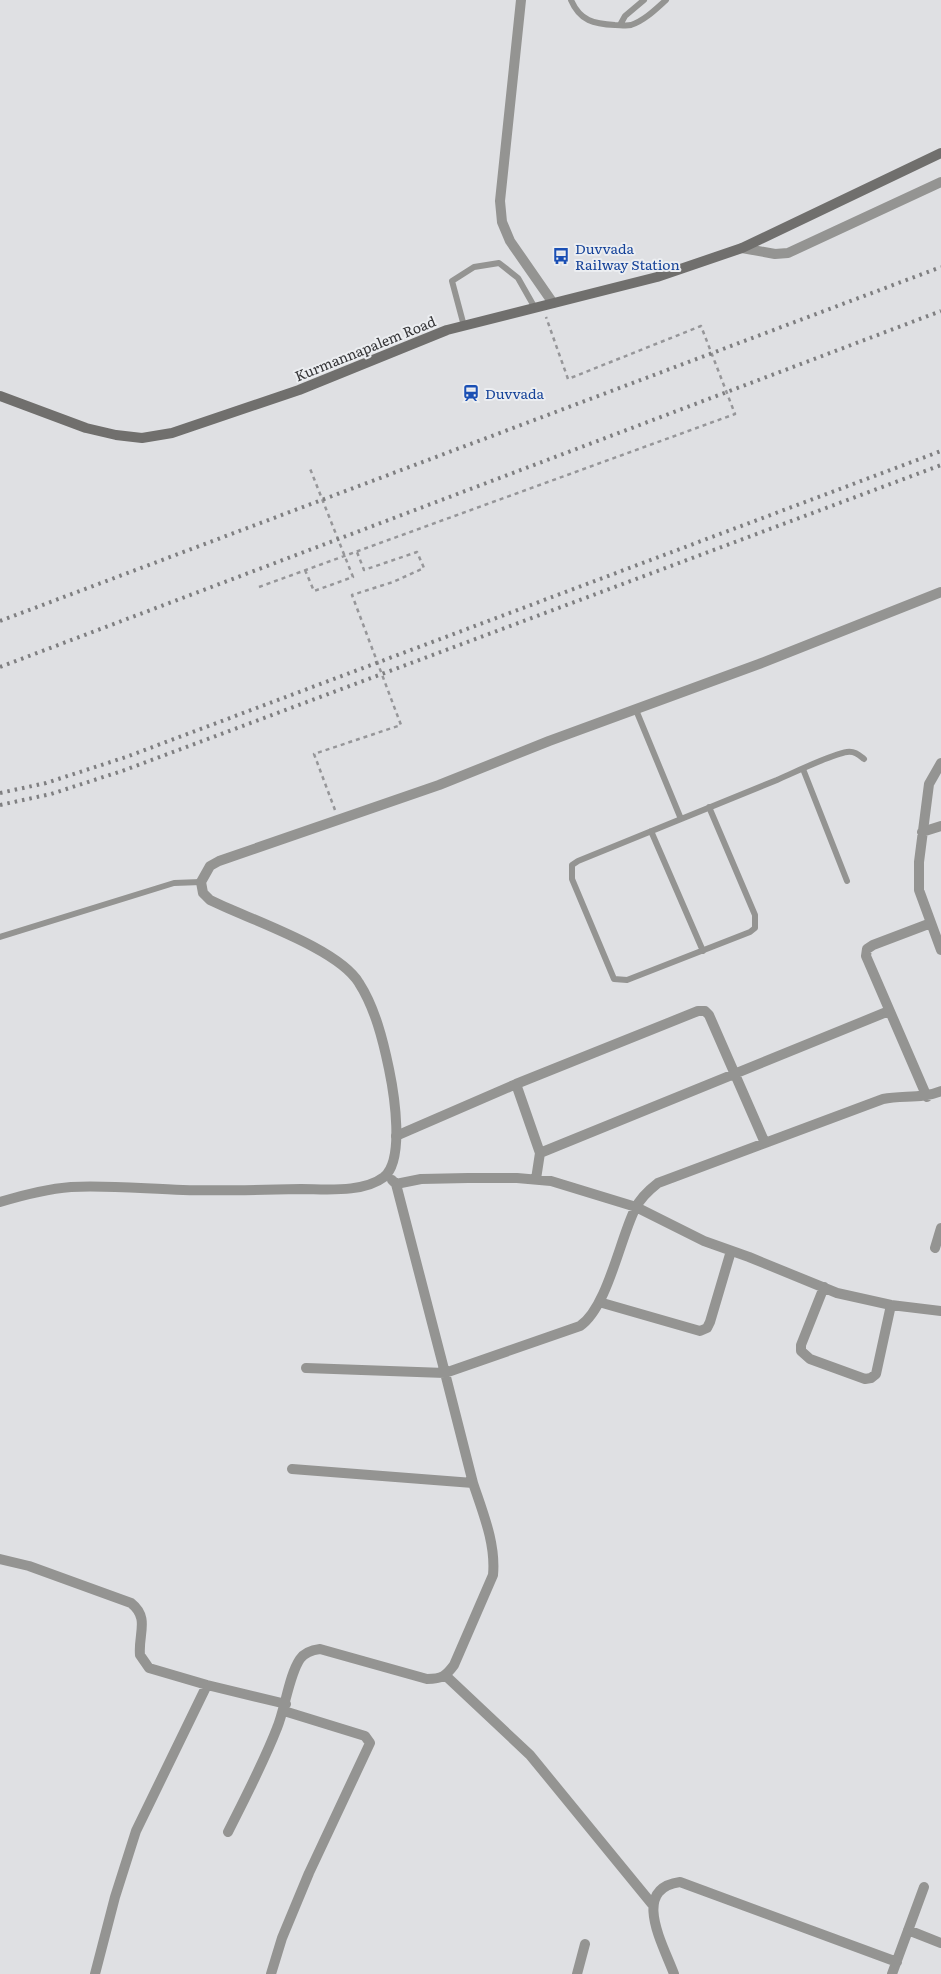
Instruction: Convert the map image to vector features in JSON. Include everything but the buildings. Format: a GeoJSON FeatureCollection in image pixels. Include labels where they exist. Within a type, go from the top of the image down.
{"type":"FeatureCollection","features":[{"type":"Feature","properties":{"kind":"main road","name":"Kurmannapalem Road"},"geometry":{"type":"LineString","coordinates":[[0,396],[86,428],[116,435],[142,438],[172,433],[299,390],[447,330],[657,277],[742,248],[941,153]]}},
{"type":"Feature","properties":{"kind":"street"},"geometry":{"type":"LineString","coordinates":[[521,0],[500,201],[502,222],[510,240],[553,303]]}},
{"type":"Feature","properties":{"kind":"street"},"geometry":{"type":"LineString","coordinates":[[742,248],[775,254],[788,252],[941,182]]}},
{"type":"Feature","properties":{"kind":"street"},"geometry":{"type":"LineString","coordinates":[[0,1202],[39,1192],[71,1188],[238,1191],[336,1188],[366,1185],[386,1174],[390,1170],[396,1136],[394,1094],[380,1031],[359,982],[342,964],[313,948],[210,900],[203,893],[200,882],[210,866],[219,860],[439,785],[549,741],[636,710],[941,592]]}},
{"type":"Feature","properties":{"kind":"street"},"geometry":{"type":"LineString","coordinates":[[941,763],[929,784],[922,832],[919,890],[941,950]]}},
{"type":"Feature","properties":{"kind":"street"},"geometry":{"type":"LineString","coordinates":[[922,832],[941,826]]}},
{"type":"Feature","properties":{"kind":"street"},"geometry":{"type":"LineString","coordinates":[[927,1097],[869,964],[867,949],[873,944],[931,923]]}},
{"type":"Feature","properties":{"kind":"street"},"geometry":{"type":"LineString","coordinates":[[396,1136],[516,1084],[698,1011],[705,1011],[709,1015],[765,1143]]}},
{"type":"Feature","properties":{"kind":"street"},"geometry":{"type":"LineString","coordinates":[[540,1153],[889,1011]]}},
{"type":"Feature","properties":{"kind":"street"},"geometry":{"type":"LineString","coordinates":[[516,1084],[540,1153],[536,1179]]}},
{"type":"Feature","properties":{"kind":"street"},"geometry":{"type":"LineString","coordinates":[[306,1368],[445,1373],[580,1326],[588,1320],[599,1302],[636,1207],[658,1183],[883,1099],[898,1096],[927,1097],[941,1091]]}},
{"type":"Feature","properties":{"kind":"street"},"geometry":{"type":"LineString","coordinates":[[228,1832],[266,1753],[285,1708],[295,1668],[301,1657],[310,1651],[320,1648],[427,1679],[446,1676],[454,1665],[493,1576],[495,1560],[490,1535],[474,1483],[396,1184],[386,1174]]}},
{"type":"Feature","properties":{"kind":"street"},"geometry":{"type":"LineString","coordinates":[[396,1184],[421,1180],[536,1179],[636,1207],[704,1241],[837,1293],[891,1305],[941,1311]]}},
{"type":"Feature","properties":{"kind":"street"},"geometry":{"type":"LineString","coordinates":[[935,1248],[941,1228]]}},
{"type":"Feature","properties":{"kind":"street"},"geometry":{"type":"LineString","coordinates":[[599,1302],[700,1331],[706,1328],[710,1322],[731,1250]]}},
{"type":"Feature","properties":{"kind":"street"},"geometry":{"type":"LineString","coordinates":[[824,1288],[801,1344],[801,1351],[810,1359],[865,1379],[872,1378],[876,1374],[891,1305]]}},
{"type":"Feature","properties":{"kind":"street"},"geometry":{"type":"LineString","coordinates":[[292,1468],[474,1483]]}},
{"type":"Feature","properties":{"kind":"street"},"geometry":{"type":"LineString","coordinates":[[0,1559],[29,1566],[131,1603],[140,1610],[143,1619],[139,1647],[143,1662],[149,1668],[285,1708],[365,1736],[370,1743],[308,1873],[282,1938],[272,1974]]}},
{"type":"Feature","properties":{"kind":"street"},"geometry":{"type":"LineString","coordinates":[[446,1676],[530,1755],[652,1904]]}},
{"type":"Feature","properties":{"kind":"street"},"geometry":{"type":"LineString","coordinates":[[95,1974],[115,1898],[136,1831],[207,1685]]}},
{"type":"Feature","properties":{"kind":"street"},"geometry":{"type":"LineString","coordinates":[[674,1974],[653,1917],[652,1904],[658,1892],[668,1884],[680,1882],[896,1962]]}},
{"type":"Feature","properties":{"kind":"street"},"geometry":{"type":"LineString","coordinates":[[892,1974],[924,1887]]}},
{"type":"Feature","properties":{"kind":"street"},"geometry":{"type":"LineString","coordinates":[[908,1930],[941,1943]]}},
{"type":"Feature","properties":{"kind":"street"},"geometry":{"type":"LineString","coordinates":[[576,1974],[585,1944]]}},
{"type":"Feature","properties":{"kind":"lane"},"geometry":{"type":"LineString","coordinates":[[571,0],[576,11],[586,20],[595,24],[620,25],[631,25],[650,14],[666,0]]}},
{"type":"Feature","properties":{"kind":"lane"},"geometry":{"type":"LineString","coordinates":[[620,25],[624,16],[644,0]]}},
{"type":"Feature","properties":{"kind":"lane"},"geometry":{"type":"LineString","coordinates":[[464,326],[452,281],[474,267],[499,263],[518,278],[538,307]]}},
{"type":"Feature","properties":{"kind":"lane"},"geometry":{"type":"LineString","coordinates":[[636,710],[681,819]]}},
{"type":"Feature","properties":{"kind":"lane"},"geometry":{"type":"LineString","coordinates":[[709,807],[756,922],[755,928],[750,932],[627,980],[614,979],[609,972],[572,879],[572,865],[709,807],[846,752],[858,754],[864,759]]}},
{"type":"Feature","properties":{"kind":"lane"},"geometry":{"type":"LineString","coordinates":[[803,770],[847,881]]}},
{"type":"Feature","properties":{"kind":"lane"},"geometry":{"type":"LineString","coordinates":[[651,831],[703,950]]}},
{"type":"Feature","properties":{"kind":"lane"},"geometry":{"type":"LineString","coordinates":[[0,937],[174,883],[200,882]]}},
{"type":"Feature","properties":{"kind":"path"},"geometry":{"type":"LineString","coordinates":[[259,588],[736,414],[701,326],[568,379],[538,307]]}},
{"type":"Feature","properties":{"kind":"path"},"geometry":{"type":"LineString","coordinates":[[305,570],[314,591],[353,578],[309,466]]}},
{"type":"Feature","properties":{"kind":"path"},"geometry":{"type":"LineString","coordinates":[[338,820],[314,754],[401,725],[352,595],[393,582],[424,568],[417,552],[364,570],[357,552]]}},
{"type":"Feature","properties":{"kind":"railway"},"geometry":{"type":"LineString","coordinates":[[0,621],[941,267]]}},
{"type":"Feature","properties":{"kind":"railway"},"geometry":{"type":"LineString","coordinates":[[0,667],[941,311]]}},
{"type":"Feature","properties":{"kind":"railway"},"geometry":{"type":"LineString","coordinates":[[0,793],[46,783],[126,757],[941,451]]}},
{"type":"Feature","properties":{"kind":"railway"},"geometry":{"type":"LineString","coordinates":[[0,805],[51,794],[122,771],[941,465]]}},
{"type":"Feature","properties":{"kind":"place","name":"Duvvada Railway Station"},"geometry":{"type":"Point","coordinates":[561,256]}},
{"type":"Feature","properties":{"kind":"place","name":"Duvvada"},"geometry":{"type":"Point","coordinates":[471,393]}}]}
